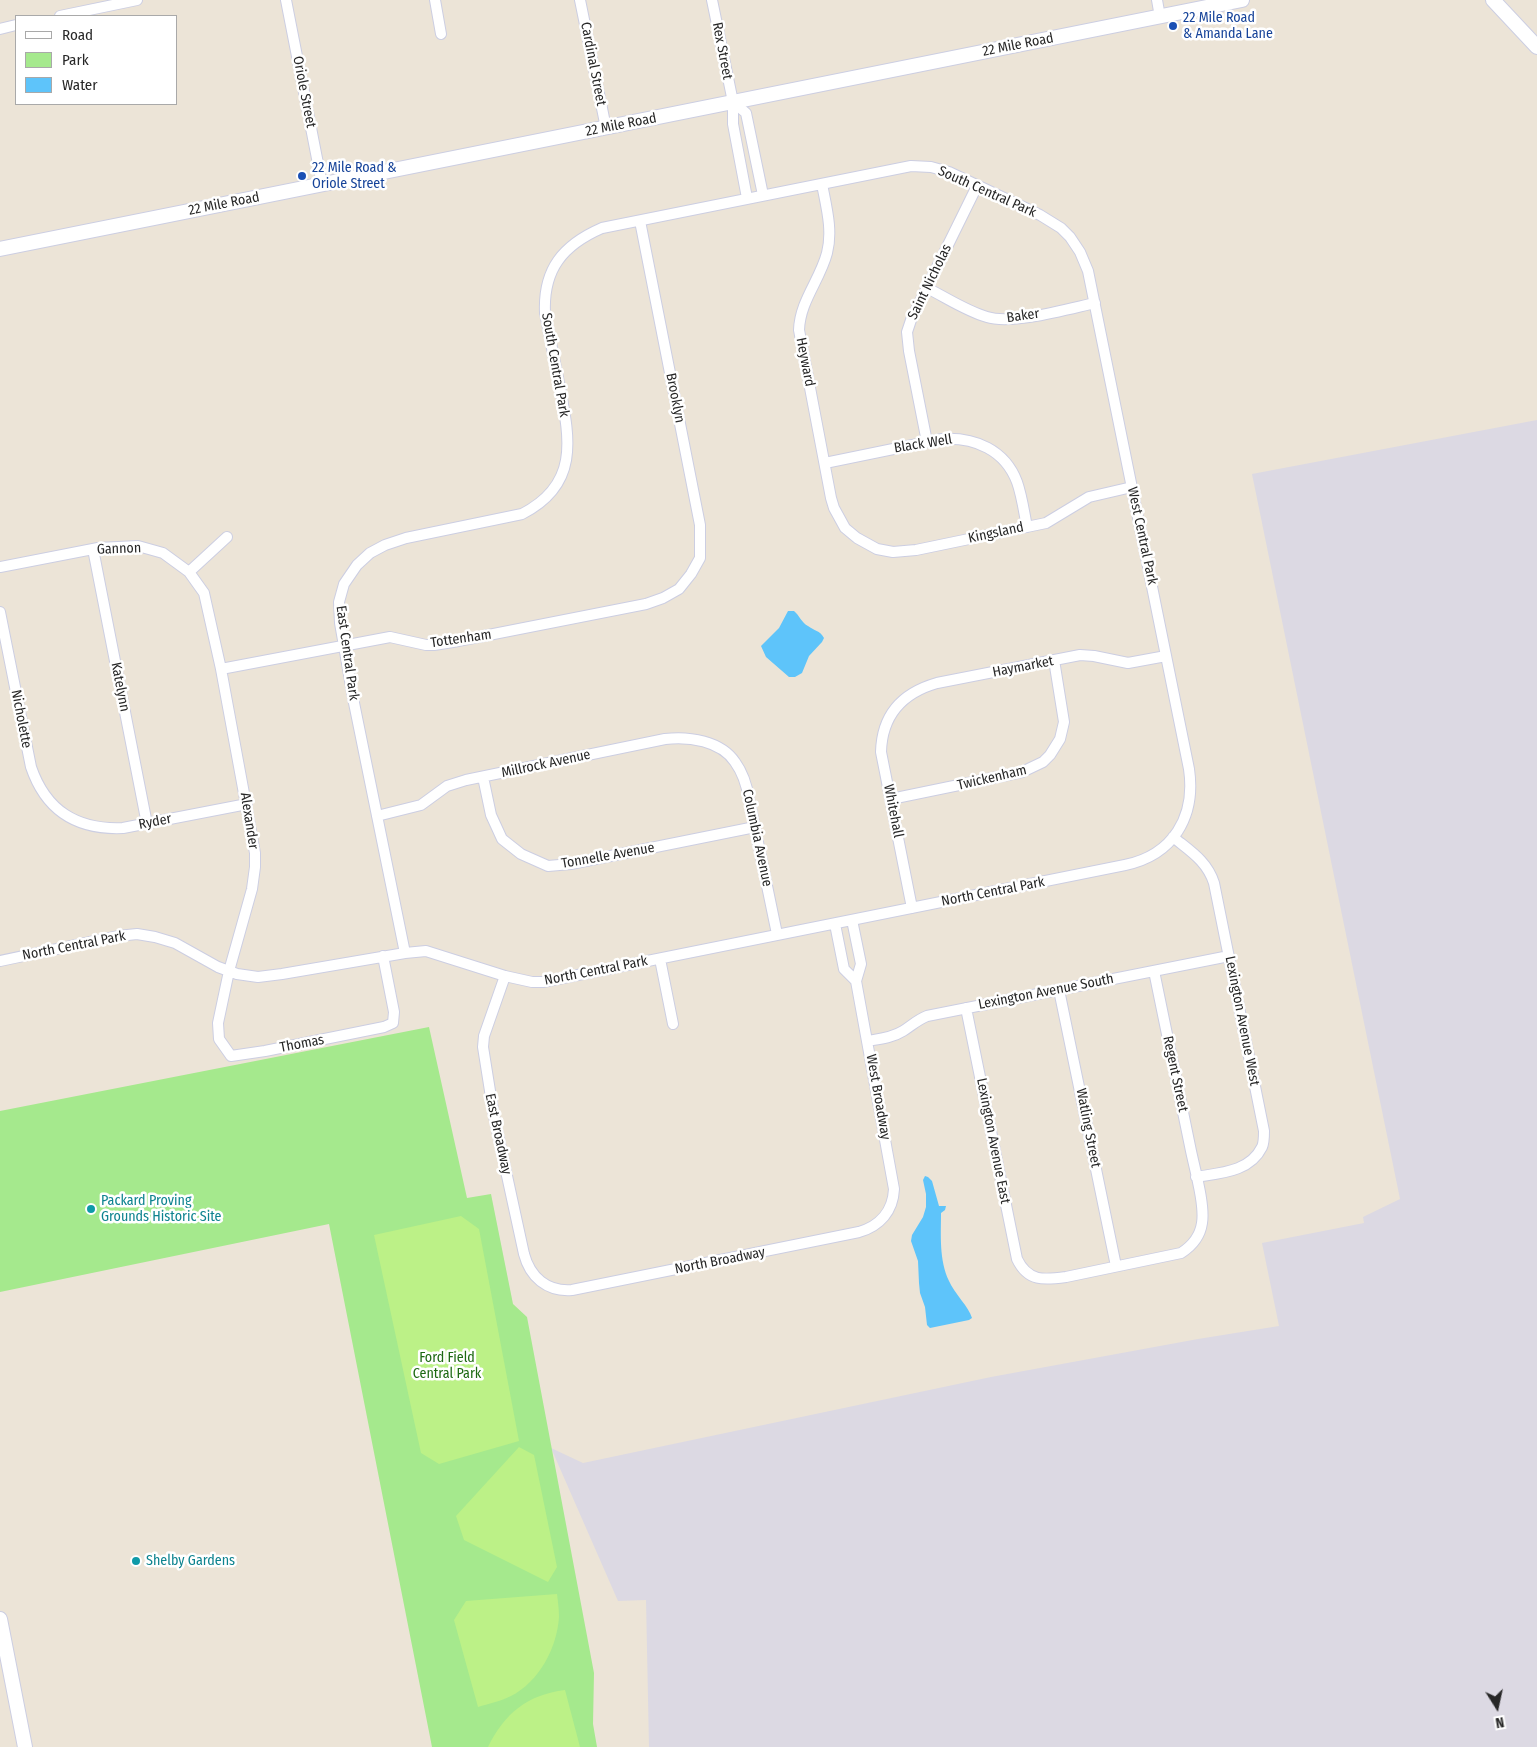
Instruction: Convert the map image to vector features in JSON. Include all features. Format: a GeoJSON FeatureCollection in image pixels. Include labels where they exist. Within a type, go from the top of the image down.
{"type":"FeatureCollection","features":[{"type":"Feature","properties":{"kind":"street"},"geometry":{"type":"LineString","coordinates":[[65,15],[137,0]]}},
{"type":"Feature","properties":{"kind":"street","name":"Oriole Street"},"geometry":{"type":"LineString","coordinates":[[286,0],[322,184]]}},
{"type":"Feature","properties":{"kind":"street"},"geometry":{"type":"LineString","coordinates":[[435,0],[441,34]]}},
{"type":"Feature","properties":{"kind":"street","name":"Cardinal Street"},"geometry":{"type":"LineString","coordinates":[[580,0],[606,128]]}},
{"type":"Feature","properties":{"kind":"street","name":"Rex Street"},"geometry":{"type":"LineString","coordinates":[[712,0],[733,102]]}},
{"type":"Feature","properties":{"kind":"street"},"geometry":{"type":"LineString","coordinates":[[1156,0],[1160,17]]}},
{"type":"Feature","properties":{"kind":"street","name":"22 Mile Road"},"geometry":{"type":"LineString","coordinates":[[0,249],[1242,0]]}},
{"type":"Feature","properties":{"kind":"street"},"geometry":{"type":"LineString","coordinates":[[1493,0],[1535,44]]}},
{"type":"Feature","properties":{"kind":"street"},"geometry":{"type":"LineString","coordinates":[[0,29],[15,25]]}},
{"type":"Feature","properties":{"kind":"street"},"geometry":{"type":"LineString","coordinates":[[733,102],[746,113],[763,195]]}},
{"type":"Feature","properties":{"kind":"street"},"geometry":{"type":"LineString","coordinates":[[733,102],[733,124],[747,198]]}},
{"type":"Feature","properties":{"kind":"street","name":"South Central Park"},"geometry":{"type":"LineString","coordinates":[[550,493],[561,476],[568,446],[566,418],[545,313],[545,290],[548,279],[562,255],[573,243],[602,228],[921,165],[949,172],[1061,228]]}},
{"type":"Feature","properties":{"kind":"street","name":"Heyward"},"geometry":{"type":"LineString","coordinates":[[822,184],[830,239],[826,256],[801,313],[799,330],[834,508],[845,528],[856,538]]}},
{"type":"Feature","properties":{"kind":"street","name":"Saint Nicholas"},"geometry":{"type":"LineString","coordinates":[[927,442],[907,332],[977,186]]}},
{"type":"Feature","properties":{"kind":"street","name":"Brooklyn"},"geometry":{"type":"LineString","coordinates":[[640,221],[700,525],[700,558],[691,574]]}},
{"type":"Feature","properties":{"kind":"street","name":"West Central Park"},"geometry":{"type":"LineString","coordinates":[[1061,228],[1076,245],[1088,271],[1191,780],[1190,804],[1182,824],[1165,846]]}},
{"type":"Feature","properties":{"kind":"street","name":"Baker"},"geometry":{"type":"LineString","coordinates":[[927,288],[979,314],[997,320],[1017,319],[1095,303]]}},
{"type":"Feature","properties":{"kind":"street","name":"Black Well"},"geometry":{"type":"LineString","coordinates":[[825,463],[952,438],[974,441],[998,454],[1009,468],[1016,481],[1027,527]]}},
{"type":"Feature","properties":{"kind":"street","name":"Kingsland"},"geometry":{"type":"LineString","coordinates":[[856,538],[877,549],[893,552],[916,550],[1046,522],[1089,497],[1132,487]]}},
{"type":"Feature","properties":{"kind":"street","name":"East Central Park"},"geometry":{"type":"LineString","coordinates":[[404,952],[344,646],[339,602],[350,574],[356,565],[370,553],[395,541],[517,515],[534,507],[550,493]]}},
{"type":"Feature","properties":{"kind":"street"},"geometry":{"type":"LineString","coordinates":[[189,572],[227,537]]}},
{"type":"Feature","properties":{"kind":"street","name":"Gannon"},"geometry":{"type":"LineString","coordinates":[[0,568],[93,550],[138,546],[163,553],[189,572],[204,593],[220,669]]}},
{"type":"Feature","properties":{"kind":"street","name":"Katelynn"},"geometry":{"type":"LineString","coordinates":[[93,550],[148,824]]}},
{"type":"Feature","properties":{"kind":"street","name":"Tottenham"},"geometry":{"type":"LineString","coordinates":[[220,669],[390,636],[434,646],[646,604],[663,598],[679,589],[691,574]]}},
{"type":"Feature","properties":{"kind":"street","name":"Nicholette"},"geometry":{"type":"LineString","coordinates":[[0,612],[30,767],[43,794],[65,816]]}},
{"type":"Feature","properties":{"kind":"street","name":"Haymarket"},"geometry":{"type":"LineString","coordinates":[[890,716],[905,698],[921,688],[937,683],[1087,655],[1128,663],[1166,656]]}},
{"type":"Feature","properties":{"kind":"street","name":"Twickenham"},"geometry":{"type":"LineString","coordinates":[[891,799],[1022,772],[1043,762],[1060,739],[1064,722],[1054,660]]}},
{"type":"Feature","properties":{"kind":"street","name":"Alexander"},"geometry":{"type":"LineString","coordinates":[[220,669],[247,804],[255,867],[252,889],[229,971]]}},
{"type":"Feature","properties":{"kind":"street","name":"Whitehall"},"geometry":{"type":"LineString","coordinates":[[890,716],[884,728],[881,752],[912,908]]}},
{"type":"Feature","properties":{"kind":"street","name":"Millrock Avenue"},"geometry":{"type":"LineString","coordinates":[[377,816],[415,808],[427,802],[447,786],[675,738],[700,740],[721,750]]}},
{"type":"Feature","properties":{"kind":"street","name":"Columbia Avenue"},"geometry":{"type":"LineString","coordinates":[[721,750],[735,761],[744,778],[777,934]]}},
{"type":"Feature","properties":{"kind":"street","name":"Tonnelle Avenue"},"geometry":{"type":"LineString","coordinates":[[483,777],[491,815],[502,839],[521,854],[548,866],[571,864],[754,827]]}},
{"type":"Feature","properties":{"kind":"street","name":"Ryder"},"geometry":{"type":"LineString","coordinates":[[65,816],[85,825],[104,829],[148,824],[247,804]]}},
{"type":"Feature","properties":{"kind":"street","name":"Lexington Avenue West"},"geometry":{"type":"LineString","coordinates":[[1173,837],[1205,863],[1211,872],[1264,1131],[1262,1146],[1250,1162],[1238,1170],[1196,1177]]}},
{"type":"Feature","properties":{"kind":"street","name":"North Central Park"},"geometry":{"type":"LineString","coordinates":[[0,961],[118,936],[137,934],[175,943],[218,967],[258,977],[404,952],[426,951],[435,952],[505,976],[532,982],[542,982],[1133,864],[1149,857],[1165,846]]}},
{"type":"Feature","properties":{"kind":"street","name":"West Broadway"},"geometry":{"type":"LineString","coordinates":[[852,920],[861,964],[856,981],[894,1189],[888,1212]]}},
{"type":"Feature","properties":{"kind":"street","name":"West Broadway"},"geometry":{"type":"LineString","coordinates":[[835,924],[844,969],[856,981]]}},
{"type":"Feature","properties":{"kind":"street"},"geometry":{"type":"LineString","coordinates":[[840,947],[856,944]]}},
{"type":"Feature","properties":{"kind":"street","name":"Thomas"},"geometry":{"type":"LineString","coordinates":[[229,971],[218,1023],[219,1038],[231,1056],[240,1056],[384,1027],[393,1023],[394,1012],[383,956]]}},
{"type":"Feature","properties":{"kind":"street","name":"Lexington Avenue South"},"geometry":{"type":"LineString","coordinates":[[867,1041],[890,1037],[902,1032],[927,1016],[1229,956]]}},
{"type":"Feature","properties":{"kind":"street"},"geometry":{"type":"LineString","coordinates":[[660,959],[673,1024]]}},
{"type":"Feature","properties":{"kind":"street","name":"Regent Street"},"geometry":{"type":"LineString","coordinates":[[1025,1272],[1040,1279],[1050,1279],[1175,1255],[1192,1245],[1196,1240],[1202,1224],[1202,1207],[1154,971]]}},
{"type":"Feature","properties":{"kind":"street","name":"East Broadway"},"geometry":{"type":"LineString","coordinates":[[505,976],[484,1036],[483,1055],[494,1116],[524,1254],[531,1273],[546,1285]]}},
{"type":"Feature","properties":{"kind":"street","name":"Watling Street"},"geometry":{"type":"LineString","coordinates":[[1060,990],[1116,1266]]}},
{"type":"Feature","properties":{"kind":"street","name":"Lexington Avenue East"},"geometry":{"type":"LineString","coordinates":[[966,1008],[1015,1254],[1025,1272]]}},
{"type":"Feature","properties":{"kind":"street","name":"North Broadway"},"geometry":{"type":"LineString","coordinates":[[546,1285],[559,1290],[577,1289],[852,1234],[871,1228],[888,1212]]}},
{"type":"Feature","properties":{"kind":"street"},"geometry":{"type":"LineString","coordinates":[[0,1619],[25,1747]]}},
{"type":"Feature","properties":{"kind":"shaded area"},"geometry":{"type":"Polygon","coordinates":[[[1537,420],[1537,1747],[649,1747],[646,1600],[618,1601],[551,1448],[583,1463],[991,1377],[1279,1326],[1262,1243],[1364,1223],[1363,1217],[1400,1199],[1252,474],[1537,420]]]}},
{"type":"Feature","properties":{"kind":"green space","name":"Ford Field Central Park"},"geometry":{"type":"Polygon","coordinates":[[[429,1027],[467,1198],[491,1194],[513,1304],[527,1317],[594,1673],[593,1724],[597,1747],[432,1747],[329,1224],[0,1292],[0,1111],[429,1027]]]}},
{"type":"Feature","properties":{"kind":"green space","name":"Ford Field Central Park"},"geometry":{"type":"Polygon","coordinates":[[[461,1216],[479,1229],[519,1441],[439,1464],[421,1453],[374,1235],[461,1216]]]}},
{"type":"Feature","properties":{"kind":"green space"},"geometry":{"type":"Polygon","coordinates":[[[519,1447],[534,1455],[557,1567],[548,1582],[464,1540],[456,1516],[519,1447]]]}},
{"type":"Feature","properties":{"kind":"green space"},"geometry":{"type":"Polygon","coordinates":[[[557,1594],[558,1629],[545,1663],[521,1690],[499,1701],[478,1707],[454,1620],[466,1601],[557,1594]]]}},
{"type":"Feature","properties":{"kind":"green space"},"geometry":{"type":"Polygon","coordinates":[[[565,1690],[580,1747],[488,1747],[502,1724],[528,1701],[551,1692],[565,1690]]]}},
{"type":"Feature","properties":{"kind":"water"},"geometry":{"type":"Polygon","coordinates":[[[788,611],[794,611],[804,623],[819,632],[824,638],[809,656],[802,673],[795,677],[789,677],[766,657],[761,646],[779,628],[788,611]]]}},
{"type":"Feature","properties":{"kind":"water"},"geometry":{"type":"Polygon","coordinates":[[[925,1176],[932,1181],[939,1206],[946,1206],[945,1210],[941,1213],[941,1247],[946,1273],[951,1286],[968,1309],[972,1318],[930,1328],[927,1325],[925,1307],[920,1293],[918,1261],[911,1241],[912,1235],[923,1217],[926,1207],[923,1180],[925,1176]]]}},
{"type":"Feature","properties":{"kind":"place","name":"22 Mile Road & Amanda Lane"},"geometry":{"type":"Point","coordinates":[1173,26]}},
{"type":"Feature","properties":{"kind":"place","name":"22 Mile Road & Oriole Street"},"geometry":{"type":"Point","coordinates":[302,176]}},
{"type":"Feature","properties":{"kind":"place","name":"Packard Proving Grounds Historic Site"},"geometry":{"type":"Point","coordinates":[91,1209]}},
{"type":"Feature","properties":{"kind":"place","name":"Shelby Gardens"},"geometry":{"type":"Point","coordinates":[136,1561]}}]}
